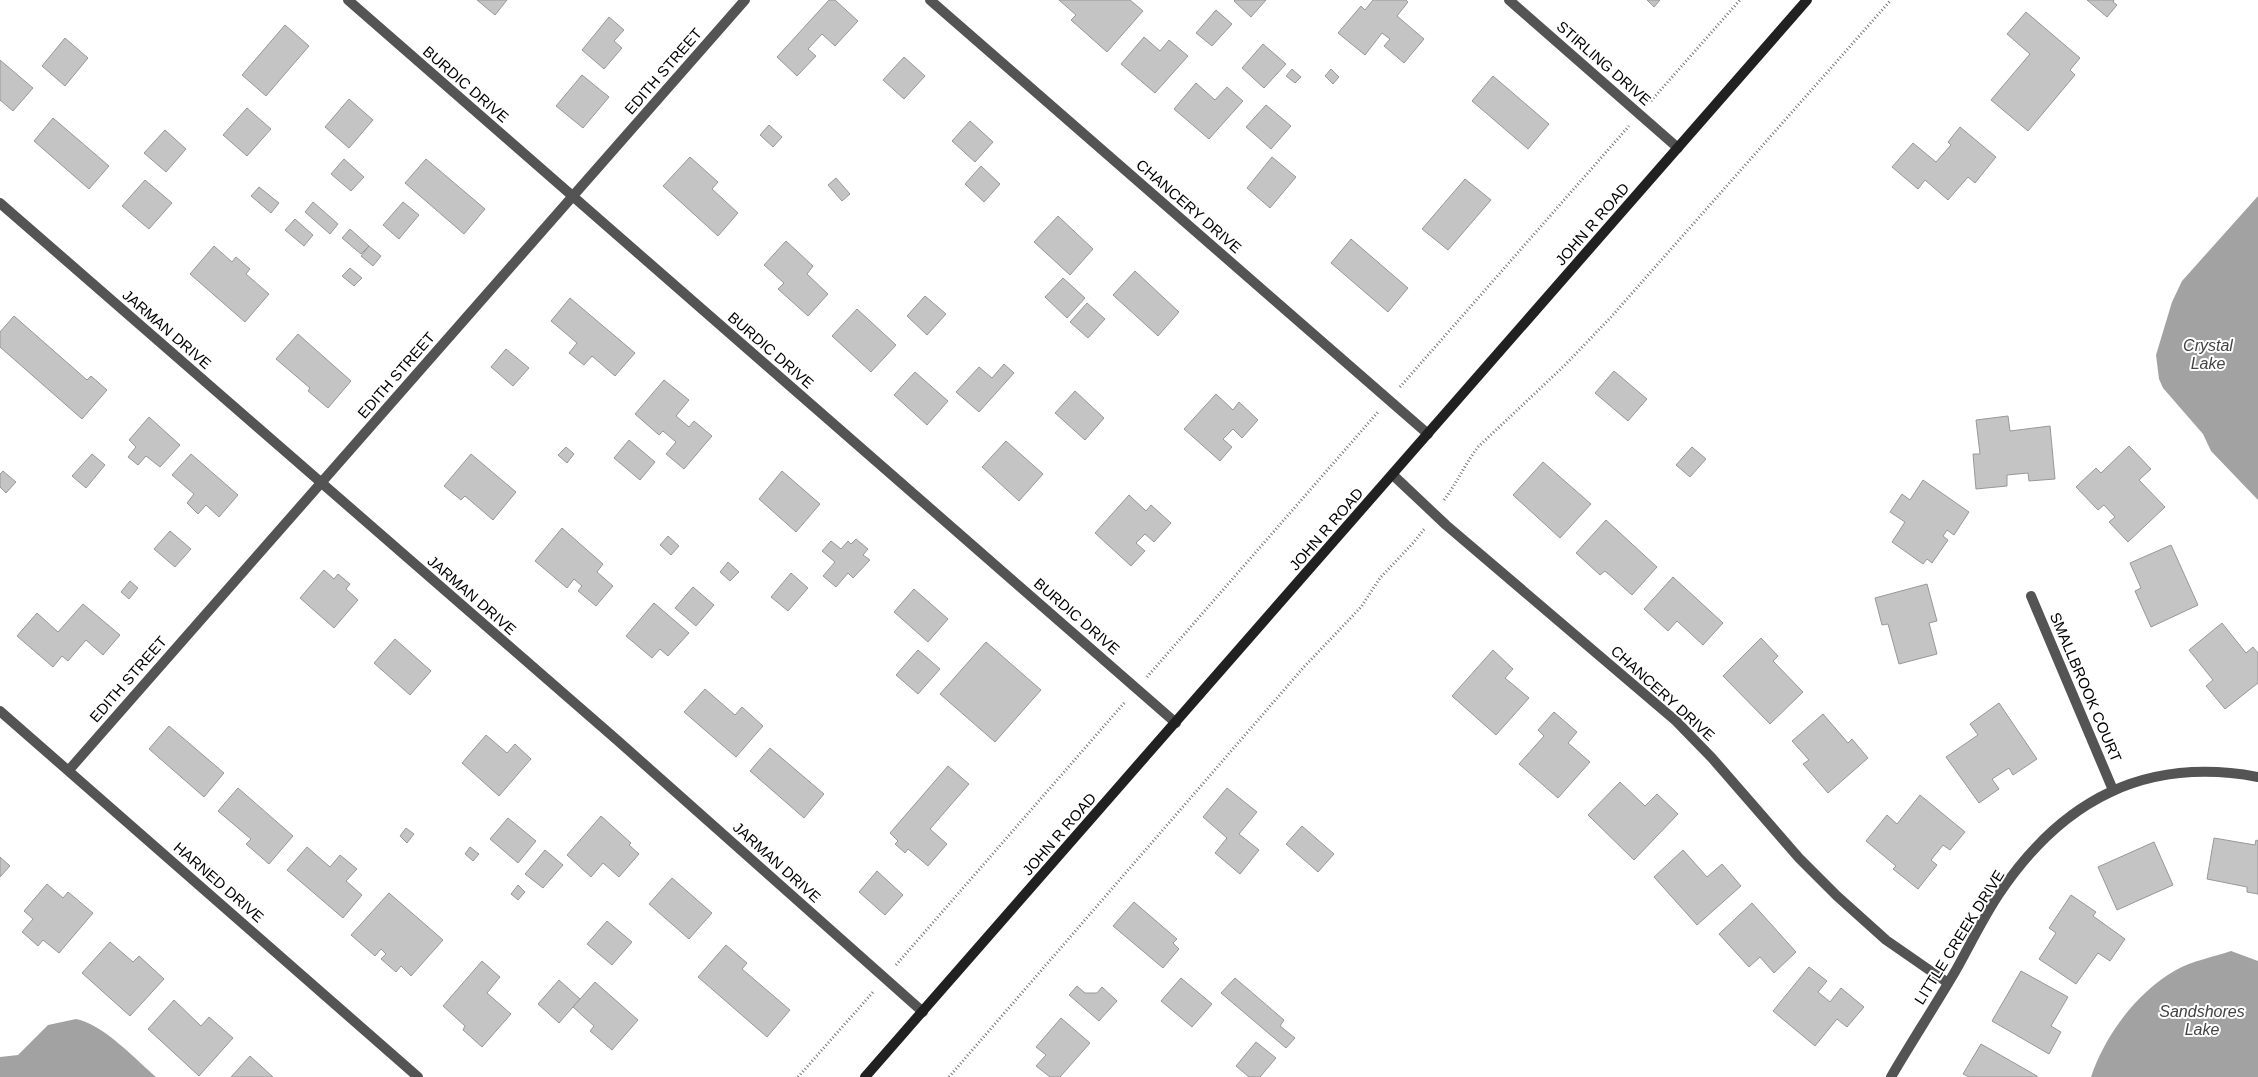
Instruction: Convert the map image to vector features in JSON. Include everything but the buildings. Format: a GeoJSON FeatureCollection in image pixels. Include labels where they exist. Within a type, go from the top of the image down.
{"type":"FeatureCollection","features":[{"type":"Feature","properties":{"kind":"main road","name":"JOHN R ROAD"},"geometry":{"type":"LineString","coordinates":[[866,1077],[1807,0]]}},
{"type":"Feature","properties":{"kind":"street","name":"BURDIC DRIVE"},"geometry":{"type":"LineString","coordinates":[[348,0],[1176,723]]}},
{"type":"Feature","properties":{"kind":"street","name":"EDITH STREET"},"geometry":{"type":"LineString","coordinates":[[68,770],[745,0]]}},
{"type":"Feature","properties":{"kind":"street","name":"CHANCERY DRIVE"},"geometry":{"type":"LineString","coordinates":[[930,0],[1428,434]]}},
{"type":"Feature","properties":{"kind":"street","name":"STIRLING DRIVE"},"geometry":{"type":"LineString","coordinates":[[1509,0],[1678,148]]}},
{"type":"Feature","properties":{"kind":"street","name":"JARMAN DRIVE"},"geometry":{"type":"LineString","coordinates":[[0,203],[610,733],[923,1012]]}},
{"type":"Feature","properties":{"kind":"street","name":"CHANCERY DRIVE"},"geometry":{"type":"LineString","coordinates":[[1392,475],[1446,525],[1676,721],[1712,758],[1799,858],[1837,896],[1886,940],[1948,983]]}},
{"type":"Feature","properties":{"kind":"street","name":"SMALLBROOK COURT"},"geometry":{"type":"LineString","coordinates":[[2031,596],[2114,790]]}},
{"type":"Feature","properties":{"kind":"street","name":"HARNED DRIVE"},"geometry":{"type":"LineString","coordinates":[[0,711],[418,1077]]}},
{"type":"Feature","properties":{"kind":"street","name":"LITTLE CREEK DRIVE"},"geometry":{"type":"LineString","coordinates":[[1891,1077],[1999,894],[2044,838],[2068,817],[2114,790],[2147,779],[2183,772],[2226,771],[2258,777]]}},
{"type":"Feature","properties":{"kind":"path"},"geometry":{"type":"LineString","coordinates":[[1656,96],[1740,0]]}},
{"type":"Feature","properties":{"kind":"path"},"geometry":{"type":"LineString","coordinates":[[1448,495],[1468,460],[1478,447],[1565,365],[1611,317],[1890,0]]}},
{"type":"Feature","properties":{"kind":"path"},"geometry":{"type":"LineString","coordinates":[[1404,382],[1623,132]]}},
{"type":"Feature","properties":{"kind":"path"},"geometry":{"type":"LineString","coordinates":[[1152,672],[1372,419]]}},
{"type":"Feature","properties":{"kind":"path"},"geometry":{"type":"LineString","coordinates":[[949,1077],[1304,668],[1361,607],[1380,578],[1423,530]]}},
{"type":"Feature","properties":{"kind":"path"},"geometry":{"type":"LineString","coordinates":[[901,960],[1119,709]]}},
{"type":"Feature","properties":{"kind":"path"},"geometry":{"type":"LineString","coordinates":[[798,1077],[868,997]]}},
{"type":"Feature","properties":{"kind":"water","name":"Crystal Lake"},"geometry":{"type":"Polygon","coordinates":[[[2258,196],[2258,500],[2211,451],[2203,434],[2163,388],[2159,379],[2156,355],[2172,302],[2182,281],[2258,196]]]}},
{"type":"Feature","properties":{"kind":"water","name":"Sandshores Lake"},"geometry":{"type":"Polygon","coordinates":[[[2231,951],[2258,961],[2258,1077],[2091,1077],[2097,1061],[2114,1030],[2148,990],[2182,967],[2231,951]]]}},
{"type":"Feature","properties":{"kind":"water"},"geometry":{"type":"Polygon","coordinates":[[[76,1019],[86,1022],[108,1035],[156,1077],[0,1077],[0,1057],[18,1055],[48,1025],[76,1019]]]}}]}
